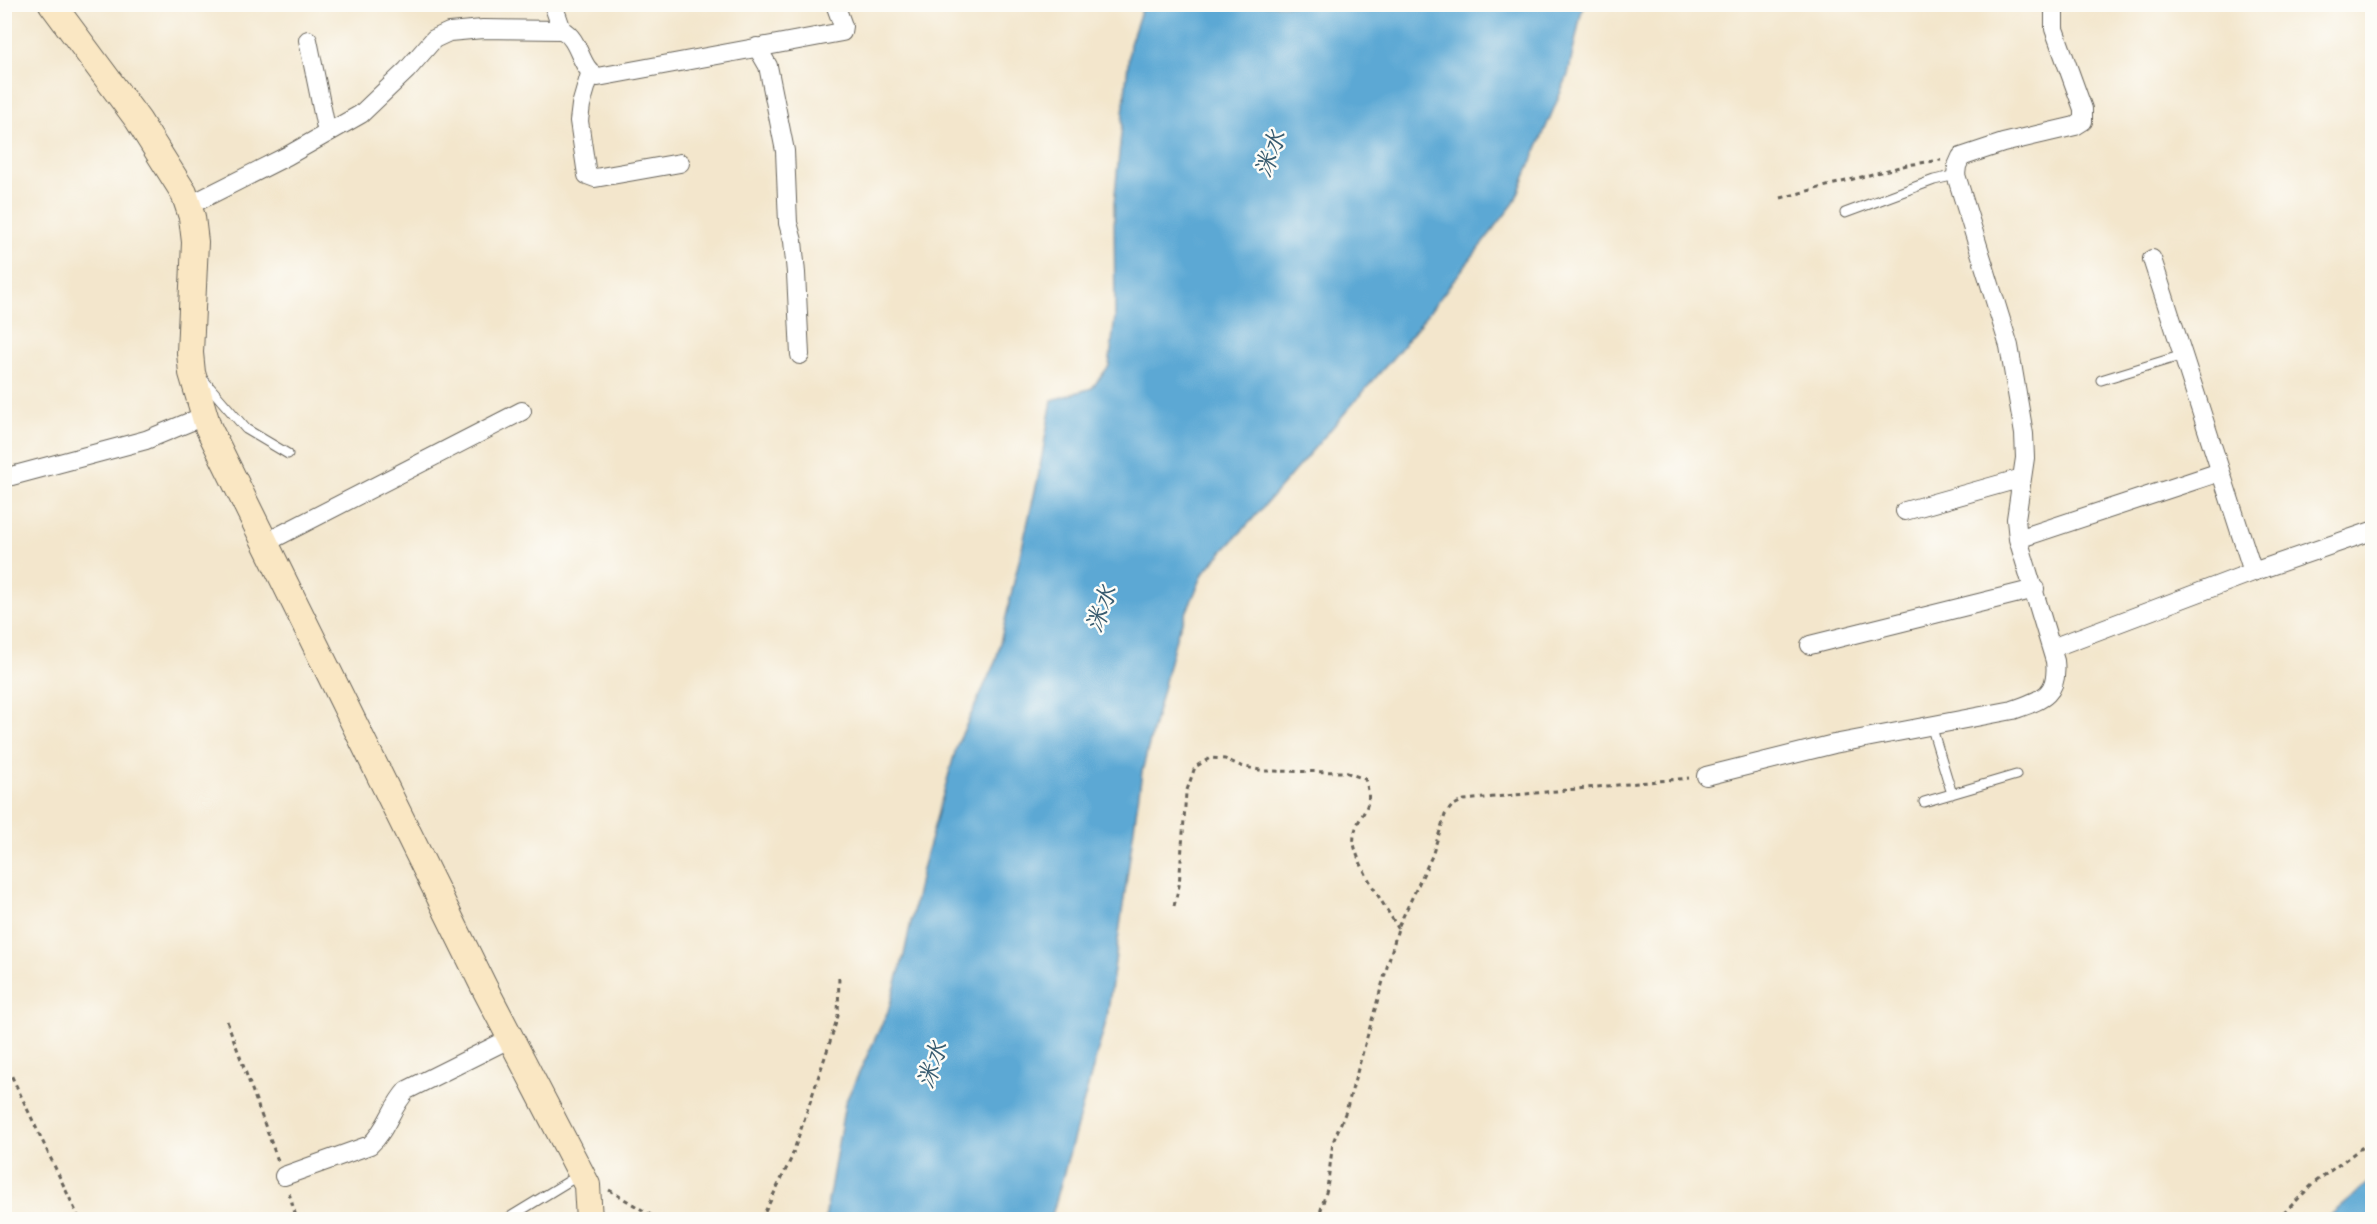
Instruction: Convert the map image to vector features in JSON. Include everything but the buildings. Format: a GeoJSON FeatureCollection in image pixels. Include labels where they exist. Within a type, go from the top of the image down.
{"type":"FeatureCollection","features":[{"type":"Feature","properties":{"kind":"street"},"geometry":{"type":"LineString","coordinates":[[52,4],[138,120],[178,182],[192,217],[195,242],[190,328],[191,366],[208,427],[511,1038],[581,1174],[589,1197],[589,1220]]}},
{"type":"Feature","properties":{"kind":"street"},"geometry":{"type":"LineString","coordinates":[[553,4],[562,30]]}},
{"type":"Feature","properties":{"kind":"street"},"geometry":{"type":"LineString","coordinates":[[188,206],[361,114],[407,70],[434,39],[449,32],[483,29],[562,30],[570,35],[590,74],[597,77],[842,32],[843,26],[835,4]]}},
{"type":"Feature","properties":{"kind":"street"},"geometry":{"type":"LineString","coordinates":[[1706,776],[1834,744],[2013,710],[2039,701],[2053,689],[2057,678],[2052,648],[2018,539],[2016,519],[2025,458],[2024,434],[2009,346],[1956,175],[1960,157],[2003,143],[2075,126],[2083,121],[2083,109],[2054,29],[2054,4]]}},
{"type":"Feature","properties":{"kind":"street"},"geometry":{"type":"LineString","coordinates":[[308,40],[327,133]]}},
{"type":"Feature","properties":{"kind":"street"},"geometry":{"type":"LineString","coordinates":[[757,47],[768,66],[785,151],[788,223],[793,242],[796,273],[800,355]]}},
{"type":"Feature","properties":{"kind":"street"},"geometry":{"type":"LineString","coordinates":[[590,74],[579,121],[587,175],[595,178],[680,163]]}},
{"type":"Feature","properties":{"kind":"street"},"geometry":{"type":"LineString","coordinates":[[2152,259],[2253,572]]}},
{"type":"Feature","properties":{"kind":"street"},"geometry":{"type":"LineString","coordinates":[[265,543],[522,411]]}},
{"type":"Feature","properties":{"kind":"street"},"geometry":{"type":"LineString","coordinates":[[4,478],[146,440],[204,416]]}},
{"type":"Feature","properties":{"kind":"street"},"geometry":{"type":"LineString","coordinates":[[2018,539],[2220,472]]}},
{"type":"Feature","properties":{"kind":"street"},"geometry":{"type":"LineString","coordinates":[[1905,511],[2022,478]]}},
{"type":"Feature","properties":{"kind":"street"},"geometry":{"type":"LineString","coordinates":[[2052,648],[2253,572],[2373,531]]}},
{"type":"Feature","properties":{"kind":"street"},"geometry":{"type":"LineString","coordinates":[[1810,645],[2035,590]]}},
{"type":"Feature","properties":{"kind":"street"},"geometry":{"type":"LineString","coordinates":[[284,1176],[370,1145],[379,1137],[395,1103],[407,1090],[511,1038]]}},
{"type":"Feature","properties":{"kind":"lane"},"geometry":{"type":"LineString","coordinates":[[1845,213],[1934,180],[1956,175]]}},
{"type":"Feature","properties":{"kind":"lane"},"geometry":{"type":"LineString","coordinates":[[2101,380],[2183,355]]}},
{"type":"Feature","properties":{"kind":"lane"},"geometry":{"type":"LineString","coordinates":[[191,366],[246,429],[288,454]]}},
{"type":"Feature","properties":{"kind":"lane"},"geometry":{"type":"LineString","coordinates":[[1931,725],[1952,794]]}},
{"type":"Feature","properties":{"kind":"lane"},"geometry":{"type":"LineString","coordinates":[[1924,802],[2016,775]]}},
{"type":"Feature","properties":{"kind":"lane"},"geometry":{"type":"LineString","coordinates":[[505,1220],[581,1174]]}},
{"type":"Feature","properties":{"kind":"path"},"geometry":{"type":"LineString","coordinates":[[1781,198],[1906,165],[1960,157]]}},
{"type":"Feature","properties":{"kind":"path"},"geometry":{"type":"LineString","coordinates":[[1174,906],[1179,886],[1186,793],[1195,766],[1209,758],[1225,759],[1241,766],[1264,771],[1345,772],[1365,779],[1368,790],[1368,807],[1353,836],[1355,852],[1398,928]]}},
{"type":"Feature","properties":{"kind":"path"},"geometry":{"type":"LineString","coordinates":[[1318,1220],[1327,1189],[1333,1142],[1349,1100],[1398,928],[1432,856],[1445,815],[1452,806],[1464,800],[1706,776]]}},
{"type":"Feature","properties":{"kind":"path"},"geometry":{"type":"LineString","coordinates":[[762,1220],[790,1159],[832,1036],[838,1016],[839,976]]}},
{"type":"Feature","properties":{"kind":"path"},"geometry":{"type":"LineString","coordinates":[[226,1021],[284,1176],[297,1220]]}},
{"type":"Feature","properties":{"kind":"path"},"geometry":{"type":"LineString","coordinates":[[4,1060],[80,1220]]}},
{"type":"Feature","properties":{"kind":"path"},"geometry":{"type":"LineString","coordinates":[[2277,1220],[2314,1183],[2373,1140]]}},
{"type":"Feature","properties":{"kind":"path"},"geometry":{"type":"LineString","coordinates":[[581,1174],[659,1220]]}},
{"type":"Feature","properties":{"kind":"water","name":"洣水"},"geometry":{"type":"Polygon","coordinates":[[[1143,5],[1583,5],[1568,75],[1514,203],[1398,352],[1204,572],[1177,634],[1142,772],[1107,1018],[1051,1219],[825,1219],[845,1103],[888,1011],[904,955],[922,869],[957,745],[996,660],[1038,478],[1052,400],[1092,388],[1109,366],[1115,317],[1114,204],[1130,44],[1143,5]]]}},
{"type":"Feature","properties":{"kind":"water"},"geometry":{"type":"Polygon","coordinates":[[[2372,1180],[2372,1219],[2326,1219],[2372,1180]]]}}]}
